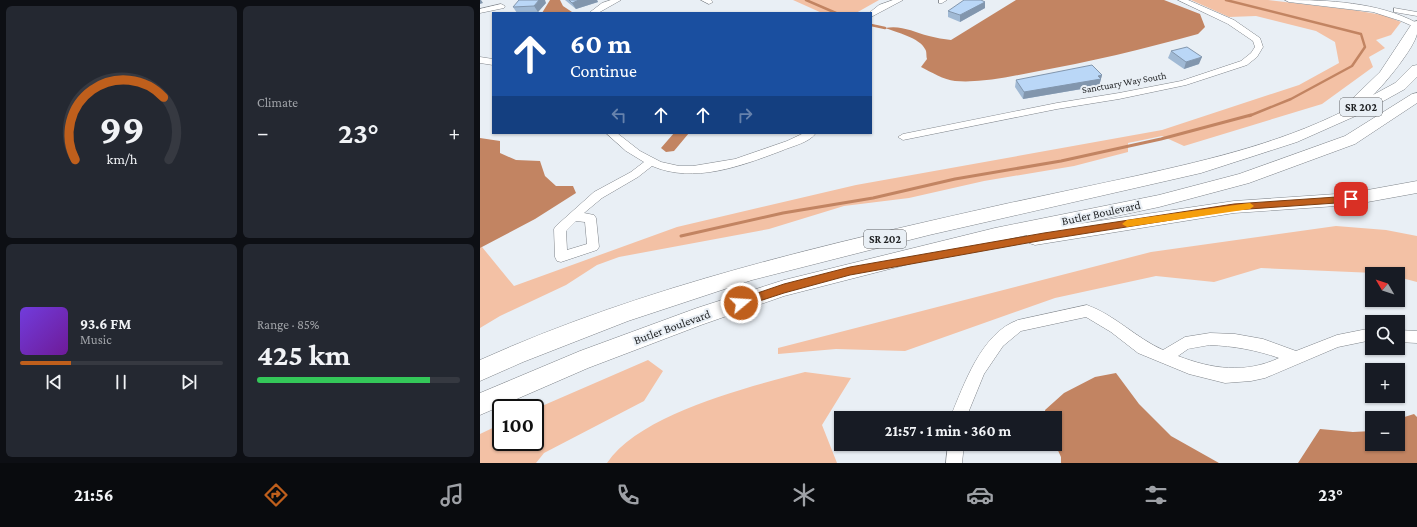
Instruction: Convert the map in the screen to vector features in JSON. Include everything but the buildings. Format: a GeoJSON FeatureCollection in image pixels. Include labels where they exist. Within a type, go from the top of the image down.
{"type":"FeatureCollection","features":[{"type":"Feature","properties":{"kind":"highway"},"geometry":{"type":"LineString","coordinates":[[1200,167],[1338,111],[1367,94],[1386,75],[1417,25]]}},
{"type":"Feature","properties":{"kind":"highway","name":"Butler Boulevard"},"geometry":{"type":"LineString","coordinates":[[480,371],[515,355],[624,313],[752,272],[929,228],[1200,167],[1300,136],[1355,111],[1400,86],[1417,70]]}},
{"type":"Feature","properties":{"kind":"highway","name":"Butler Boulevard"},"geometry":{"type":"LineString","coordinates":[[480,404],[580,361],[697,317],[784,288],[995,234],[1159,201],[1243,179],[1350,140],[1417,97]]}},
{"type":"Feature","properties":{"kind":"highway"},"geometry":{"type":"LineString","coordinates":[[850,271],[1044,236],[1234,207],[1351,199],[1417,187]]}},
{"type":"Feature","properties":{"kind":"street"},"geometry":{"type":"LineString","coordinates":[[594,12],[605,5],[617,0]]}},
{"type":"Feature","properties":{"kind":"street"},"geometry":{"type":"LineString","coordinates":[[872,14],[882,7],[899,0]]}},
{"type":"Feature","properties":{"kind":"street"},"geometry":{"type":"LineString","coordinates":[[1288,0],[1372,11],[1402,18],[1417,25]]}},
{"type":"Feature","properties":{"kind":"street"},"geometry":{"type":"LineString","coordinates":[[1354,0],[1417,14]]}},
{"type":"Feature","properties":{"kind":"street","name":"Sanctuary Way South"},"geometry":{"type":"LineString","coordinates":[[903,137],[1063,104],[1119,96],[1184,83],[1244,62],[1254,55],[1259,47],[1257,40],[1231,22],[1187,2]]}},
{"type":"Feature","properties":{"kind":"street"},"geometry":{"type":"LineString","coordinates":[[480,11],[501,6]]}},
{"type":"Feature","properties":{"kind":"street"},"geometry":{"type":"LineString","coordinates":[[480,60],[492,62]]}},
{"type":"Feature","properties":{"kind":"street"},"geometry":{"type":"LineString","coordinates":[[612,134],[650,162],[664,167],[682,170],[704,169],[756,157],[809,134]]}},
{"type":"Feature","properties":{"kind":"street"},"geometry":{"type":"LineString","coordinates":[[575,217],[584,204],[604,190],[644,169],[650,162]]}},
{"type":"Feature","properties":{"kind":"street"},"geometry":{"type":"LineString","coordinates":[[961,411],[978,370],[998,341],[1018,326],[1063,315],[1087,311],[1116,328],[1143,348],[1197,370],[1224,376],[1250,375],[1266,371],[1337,341],[1365,335]]}},
{"type":"Feature","properties":{"kind":"street"},"geometry":{"type":"LineString","coordinates":[[1405,336],[1417,337]]}},
{"type":"Feature","properties":{"kind":"street"},"geometry":{"type":"LineString","coordinates":[[1164,357],[1185,343],[1210,339],[1235,340],[1263,346],[1296,358]]}},
{"type":"Feature","properties":{"kind":"street"},"geometry":{"type":"LineString","coordinates":[[954,463],[955,451]]}},
{"type":"Feature","properties":{"kind":"shaded area"},"geometry":{"type":"Polygon","coordinates":[[[550,0],[560,0],[563,6],[572,12],[543,12],[550,0]]]}},
{"type":"Feature","properties":{"kind":"shaded area"},"geometry":{"type":"Polygon","coordinates":[[[793,0],[879,0],[858,12],[820,12],[793,0]]]}},
{"type":"Feature","properties":{"kind":"shaded area"},"geometry":{"type":"Polygon","coordinates":[[[1016,0],[1164,0],[1200,14],[1205,27],[1198,34],[1096,60],[1004,78],[965,81],[946,79],[921,67],[927,59],[926,51],[922,45],[907,36],[885,28],[897,27],[932,37],[951,40],[1016,0]]]}},
{"type":"Feature","properties":{"kind":"shaded area"},"geometry":{"type":"Polygon","coordinates":[[[1191,0],[1268,0],[1353,10],[1383,15],[1401,22],[1391,35],[1376,40],[1385,48],[1369,57],[1373,67],[1322,104],[1184,146],[1162,136],[1128,143],[1128,152],[1074,166],[984,181],[909,198],[844,206],[769,229],[619,257],[597,265],[566,285],[500,316],[480,328],[480,248],[482,247],[514,286],[677,227],[856,185],[1162,130],[1299,85],[1339,63],[1335,42],[1316,31],[1256,16],[1229,17],[1191,0]]]}},
{"type":"Feature","properties":{"kind":"shaded area"},"geometry":{"type":"Polygon","coordinates":[[[673,134],[688,134],[674,151],[666,152],[661,148],[673,134]]]}},
{"type":"Feature","properties":{"kind":"shaded area"},"geometry":{"type":"Polygon","coordinates":[[[480,138],[500,141],[500,153],[516,160],[540,161],[545,176],[556,186],[573,186],[576,193],[535,219],[480,248],[480,138]]]}},
{"type":"Feature","properties":{"kind":"shaded area"},"geometry":{"type":"Polygon","coordinates":[[[1336,226],[1386,230],[1417,236],[1417,282],[1405,279],[1405,267],[1365,267],[1365,273],[1261,268],[1214,282],[1156,276],[1055,298],[905,351],[836,349],[778,354],[778,348],[1151,252],[1336,226]]]}},
{"type":"Feature","properties":{"kind":"shaded area"},"geometry":{"type":"Polygon","coordinates":[[[648,360],[663,371],[644,401],[544,453],[536,463],[480,463],[480,434],[492,428],[492,451],[544,451],[544,405],[648,360]]]}},
{"type":"Feature","properties":{"kind":"shaded area"},"geometry":{"type":"Polygon","coordinates":[[[805,372],[851,378],[822,425],[837,463],[607,463],[623,445],[644,430],[670,416],[727,394],[805,372]]]}},
{"type":"Feature","properties":{"kind":"shaded area"},"geometry":{"type":"Polygon","coordinates":[[[1116,373],[1139,404],[1171,436],[1219,463],[1061,463],[1061,457],[1058,451],[1062,451],[1062,411],[1045,410],[1064,393],[1095,377],[1116,373]]]}},
{"type":"Feature","properties":{"kind":"shaded area"},"geometry":{"type":"Polygon","coordinates":[[[1414,414],[1417,417],[1417,463],[1298,463],[1320,429],[1353,432],[1365,431],[1365,451],[1405,451],[1405,417],[1414,414]]]}},
{"type":"Feature","properties":{"kind":"waterway"},"geometry":{"type":"LineString","coordinates":[[806,0],[834,12]]}},
{"type":"Feature","properties":{"kind":"waterway"},"geometry":{"type":"LineString","coordinates":[[1226,0],[1361,34],[1365,47],[1352,66],[1291,99],[1249,116]]}},
{"type":"Feature","properties":{"kind":"waterway"},"geometry":{"type":"LineString","coordinates":[[872,25],[885,28]]}},
{"type":"Feature","properties":{"kind":"waterway"},"geometry":{"type":"LineString","coordinates":[[681,236],[783,213],[873,198],[955,179],[1061,161],[1161,139],[1251,115]]}},
{"type":"Feature","properties":{"kind":"slow traffic"},"geometry":{"type":"LineString","coordinates":[[1127,224],[1234,207],[1250,206]]}},
{"type":"Feature","properties":{"kind":"route"},"geometry":{"type":"LineString","coordinates":[[741,303],[784,288],[850,271],[1044,236],[1234,207],[1351,199]]}}]}
